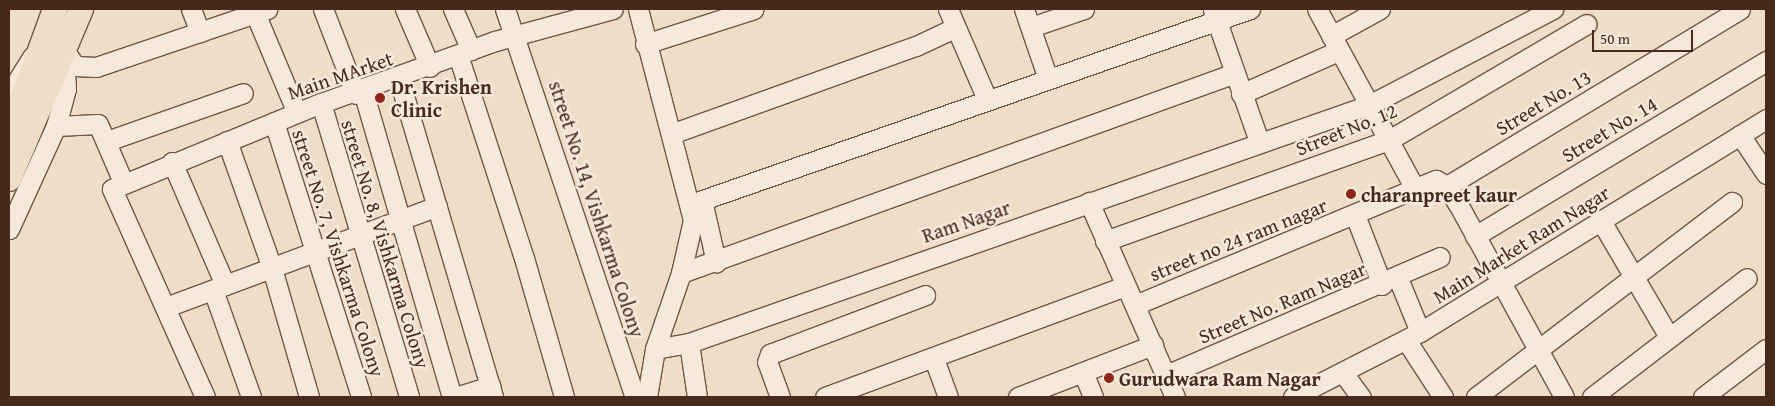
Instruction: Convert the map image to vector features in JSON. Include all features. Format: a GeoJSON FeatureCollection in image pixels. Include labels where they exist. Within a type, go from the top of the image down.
{"type":"FeatureCollection","features":[{"type":"Feature","properties":{"kind":"main road"},"geometry":{"type":"LineString","coordinates":[[53,45],[55,9]]}},
{"type":"Feature","properties":{"kind":"main road"},"geometry":{"type":"LineString","coordinates":[[9,135],[20,86],[81,9]]}},
{"type":"Feature","properties":{"kind":"main road"},"geometry":{"type":"LineString","coordinates":[[9,179],[20,86]]}},
{"type":"Feature","properties":{"kind":"street"},"geometry":{"type":"LineString","coordinates":[[192,9],[200,32]]}},
{"type":"Feature","properties":{"kind":"street"},"geometry":{"type":"LineString","coordinates":[[323,9],[359,92],[454,397],[491,392],[399,79]]}},
{"type":"Feature","properties":{"kind":"street"},"geometry":{"type":"LineString","coordinates":[[405,9],[430,67]]}},
{"type":"Feature","properties":{"kind":"street"},"geometry":{"type":"LineString","coordinates":[[453,9],[552,363],[564,397]]}},
{"type":"Feature","properties":{"kind":"street","name":"street No. 14, Vishkarma Colony"},"geometry":{"type":"LineString","coordinates":[[505,9],[516,34],[635,397]]}},
{"type":"Feature","properties":{"kind":"street","name":"Main MArket"},"geometry":{"type":"LineString","coordinates":[[123,182],[321,103],[399,79],[570,13],[614,9]]}},
{"type":"Feature","properties":{"kind":"street"},"geometry":{"type":"LineString","coordinates":[[638,9],[645,44],[671,134],[697,202],[716,262]]}},
{"type":"Feature","properties":{"kind":"street"},"geometry":{"type":"LineString","coordinates":[[645,44],[754,9]]}},
{"type":"Feature","properties":{"kind":"street"},"geometry":{"type":"LineString","coordinates":[[948,9],[954,28],[987,99]]}},
{"type":"Feature","properties":{"kind":"street"},"geometry":{"type":"LineString","coordinates":[[1024,9],[1048,79]]}},
{"type":"Feature","properties":{"kind":"street"},"geometry":{"type":"LineString","coordinates":[[1030,27],[1084,9]]}},
{"type":"Feature","properties":{"kind":"street"},"geometry":{"type":"LineString","coordinates":[[697,202],[1048,79],[1214,15],[1250,9]]}},
{"type":"Feature","properties":{"kind":"street"},"geometry":{"type":"LineString","coordinates":[[1316,9],[1414,187]]}},
{"type":"Feature","properties":{"kind":"street"},"geometry":{"type":"LineString","coordinates":[[1242,94],[1334,43],[1380,9]]}},
{"type":"Feature","properties":{"kind":"street","name":"Ram Nagar"},"geometry":{"type":"LineString","coordinates":[[655,349],[689,343],[1259,141],[1369,105],[1553,9]]}},
{"type":"Feature","properties":{"kind":"street","name":"Street No. 13"},"geometry":{"type":"LineString","coordinates":[[1447,186],[1740,9]]}},
{"type":"Feature","properties":{"kind":"street"},"geometry":{"type":"LineString","coordinates":[[53,45],[76,66],[96,66],[261,11],[297,113]]}},
{"type":"Feature","properties":{"kind":"street"},"geometry":{"type":"LineString","coordinates":[[1214,15],[1259,141]]}},
{"type":"Feature","properties":{"kind":"street","name":"Street No. 12"},"geometry":{"type":"LineString","coordinates":[[1105,241],[1389,140],[1587,24]]}},
{"type":"Feature","properties":{"kind":"street"},"geometry":{"type":"LineString","coordinates":[[671,134],[916,46],[954,28]]}},
{"type":"Feature","properties":{"kind":"street"},"geometry":{"type":"LineString","coordinates":[[9,229],[56,126],[66,89],[53,45]]}},
{"type":"Feature","properties":{"kind":"street","name":"Street No. 14"},"geometry":{"type":"LineString","coordinates":[[1475,236],[1766,61]]}},
{"type":"Feature","properties":{"kind":"street"},"geometry":{"type":"LineString","coordinates":[[682,273],[1235,74]]}},
{"type":"Feature","properties":{"kind":"street"},"geometry":{"type":"LineString","coordinates":[[107,141],[243,94]]}},
{"type":"Feature","properties":{"kind":"street","name":"street No. 8, Vishkarma Colony"},"geometry":{"type":"LineString","coordinates":[[321,103],[408,397]]}},
{"type":"Feature","properties":{"kind":"street","name":"Main Market Ram Nagar"},"geometry":{"type":"LineString","coordinates":[[1293,397],[1344,374],[1413,336],[1766,119]]}},
{"type":"Feature","properties":{"kind":"street"},"geometry":{"type":"LineString","coordinates":[[56,126],[93,122],[107,141],[123,182],[110,191],[166,307],[205,397]]}},
{"type":"Feature","properties":{"kind":"street","name":"street No. 7, Vishkarma Colony"},"geometry":{"type":"LineString","coordinates":[[274,122],[316,249],[361,397]]}},
{"type":"Feature","properties":{"kind":"street"},"geometry":{"type":"LineString","coordinates":[[1740,135],[1766,174]]}},
{"type":"Feature","properties":{"kind":"street"},"geometry":{"type":"LineString","coordinates":[[227,141],[271,265],[309,397]]}},
{"type":"Feature","properties":{"kind":"street"},"geometry":{"type":"LineString","coordinates":[[172,162],[219,287],[251,397]]}},
{"type":"Feature","properties":{"kind":"street","name":"street no 24 ram nagar"},"geometry":{"type":"LineString","coordinates":[[1135,306],[1355,215],[1414,187],[1436,180],[1447,186]]}},
{"type":"Feature","properties":{"kind":"street"},"geometry":{"type":"LineString","coordinates":[[1447,186],[1499,284],[1564,397]]}},
{"type":"Feature","properties":{"kind":"street"},"geometry":{"type":"LineString","coordinates":[[647,397],[655,349],[682,273],[697,202]]}},
{"type":"Feature","properties":{"kind":"street"},"geometry":{"type":"LineString","coordinates":[[1089,202],[1125,286],[1154,345],[1175,397]]}},
{"type":"Feature","properties":{"kind":"street"},"geometry":{"type":"LineString","coordinates":[[1476,397],[1632,274],[1732,202]]}},
{"type":"Feature","properties":{"kind":"street"},"geometry":{"type":"LineString","coordinates":[[166,307],[271,265],[437,206]]}},
{"type":"Feature","properties":{"kind":"street"},"geometry":{"type":"LineString","coordinates":[[1355,215],[1390,282],[1413,336],[1443,397]]}},
{"type":"Feature","properties":{"kind":"street"},"geometry":{"type":"LineString","coordinates":[[1601,221],[1669,336]]}},
{"type":"Feature","properties":{"kind":"street","name":"Street No. Ram Nagar"},"geometry":{"type":"LineString","coordinates":[[1166,375],[1390,282],[1440,257]]}},
{"type":"Feature","properties":{"kind":"street"},"geometry":{"type":"LineString","coordinates":[[1592,397],[1669,336],[1748,278]]}},
{"type":"Feature","properties":{"kind":"street"},"geometry":{"type":"LineString","coordinates":[[825,397],[934,359],[1125,286]]}},
{"type":"Feature","properties":{"kind":"street"},"geometry":{"type":"LineString","coordinates":[[780,397],[767,362],[770,354],[783,347],[925,295]]}},
{"type":"Feature","properties":{"kind":"street"},"geometry":{"type":"LineString","coordinates":[[689,343],[698,397]]}},
{"type":"Feature","properties":{"kind":"street"},"geometry":{"type":"LineString","coordinates":[[1018,397],[1154,345]]}},
{"type":"Feature","properties":{"kind":"street"},"geometry":{"type":"LineString","coordinates":[[1703,397],[1766,349]]}},
{"type":"Feature","properties":{"kind":"street"},"geometry":{"type":"LineString","coordinates":[[934,359],[948,397]]}},
{"type":"Feature","properties":{"kind":"street"},"geometry":{"type":"LineString","coordinates":[[1083,372],[1093,397]]}},
{"type":"Feature","properties":{"kind":"street"},"geometry":{"type":"LineString","coordinates":[[1344,374],[1361,397]]}},
{"type":"Feature","properties":{"kind":"place","name":"Dr. Krishen Clinic"},"geometry":{"type":"Point","coordinates":[380,98]}},
{"type":"Feature","properties":{"kind":"place","name":"charanpreet kaur"},"geometry":{"type":"Point","coordinates":[1351,194]}},
{"type":"Feature","properties":{"kind":"place","name":"Gurudwara Ram Nagar"},"geometry":{"type":"Point","coordinates":[1109,378]}}]}
